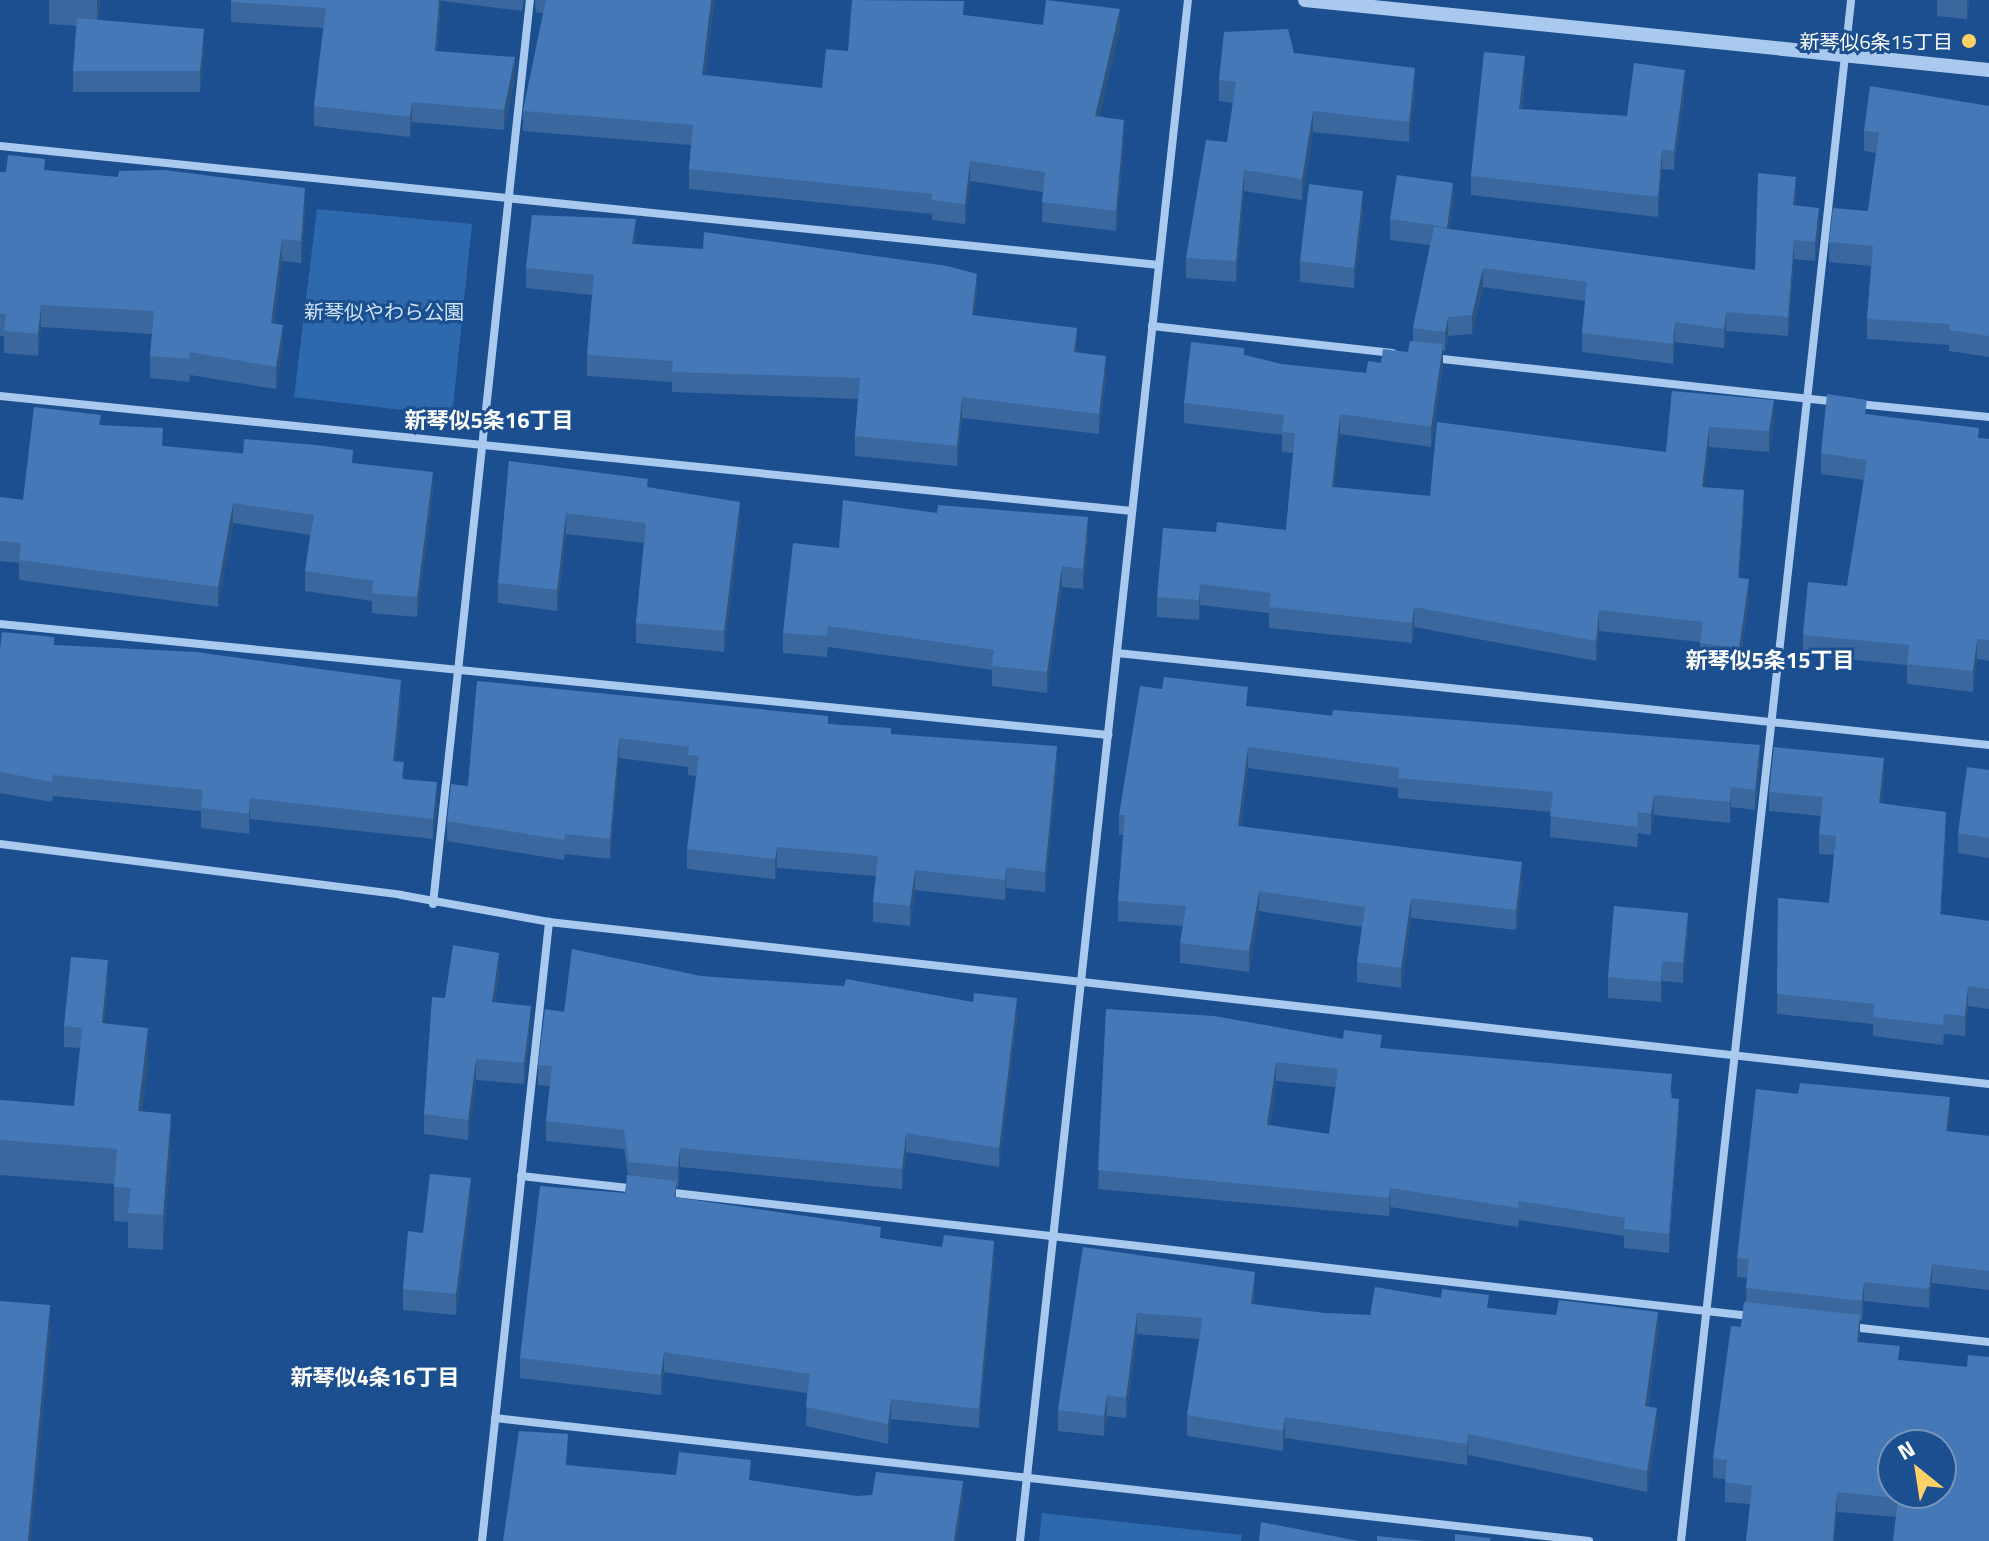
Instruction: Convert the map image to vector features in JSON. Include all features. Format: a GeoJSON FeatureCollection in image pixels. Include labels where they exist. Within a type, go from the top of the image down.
{"type":"FeatureCollection","features":[{"type":"Feature","properties":{"kind":"street"},"geometry":{"type":"LineString","coordinates":[[433,904],[506,195],[530,0]]}},
{"type":"Feature","properties":{"kind":"street"},"geometry":{"type":"LineString","coordinates":[[1020,1541],[1188,0]]}},
{"type":"Feature","properties":{"kind":"street"},"geometry":{"type":"LineString","coordinates":[[1305,0],[1989,70]]}},
{"type":"Feature","properties":{"kind":"street"},"geometry":{"type":"LineString","coordinates":[[1681,1541],[1734,1055],[1775,724],[1851,0]]}},
{"type":"Feature","properties":{"kind":"street"},"geometry":{"type":"LineString","coordinates":[[0,146],[506,195],[1159,265]]}},
{"type":"Feature","properties":{"kind":"street"},"geometry":{"type":"LineString","coordinates":[[1152,326],[1402,354]]}},
{"type":"Feature","properties":{"kind":"street"},"geometry":{"type":"LineString","coordinates":[[1418,356],[1989,417]]}},
{"type":"Feature","properties":{"kind":"street"},"geometry":{"type":"LineString","coordinates":[[0,396],[480,442],[1132,511]]}},
{"type":"Feature","properties":{"kind":"street"},"geometry":{"type":"LineString","coordinates":[[0,624],[1108,735]]}},
{"type":"Feature","properties":{"kind":"street"},"geometry":{"type":"LineString","coordinates":[[1117,653],[1989,745]]}},
{"type":"Feature","properties":{"kind":"street"},"geometry":{"type":"LineString","coordinates":[[0,844],[549,922],[1989,1084]]}},
{"type":"Feature","properties":{"kind":"street"},"geometry":{"type":"LineString","coordinates":[[482,1541],[549,922]]}},
{"type":"Feature","properties":{"kind":"street"},"geometry":{"type":"LineString","coordinates":[[521,1176],[1769,1318]]}},
{"type":"Feature","properties":{"kind":"street"},"geometry":{"type":"LineString","coordinates":[[1832,1325],[1989,1342]]}},
{"type":"Feature","properties":{"kind":"street"},"geometry":{"type":"LineString","coordinates":[[495,1418],[1589,1541]]}},
{"type":"Feature","properties":{"kind":"green space","name":"新琴似やわら公園"},"geometry":{"type":"Polygon","coordinates":[[[317,209],[472,224],[452,416],[294,397],[317,209]]]}},
{"type":"Feature","properties":{"kind":"green space"},"geometry":{"type":"Polygon","coordinates":[[[1042,1513],[1242,1535],[1241,1541],[1039,1541],[1042,1513]]]}},
{"type":"Feature","properties":{"kind":"building"},"geometry":{"type":"Polygon","coordinates":[[[231,0],[439,0],[435,51],[515,57],[504,110],[412,102],[410,117],[314,106],[326,8],[231,0]]]}},
{"type":"Feature","properties":{"kind":"building"},"geometry":{"type":"Polygon","coordinates":[[[546,0],[711,0],[702,75],[822,88],[826,49],[848,51],[852,0],[964,1],[963,15],[1043,25],[1046,0],[1120,9],[1095,116],[1124,120],[1116,211],[1042,202],[1045,172],[970,161],[965,204],[932,200],[932,194],[689,169],[693,125],[523,111],[546,0]]]}},
{"type":"Feature","properties":{"kind":"building"},"geometry":{"type":"Polygon","coordinates":[[[77,18],[204,29],[200,71],[73,71],[77,18]]]}},
{"type":"Feature","properties":{"kind":"building"},"geometry":{"type":"Polygon","coordinates":[[[1288,29],[1294,53],[1415,68],[1409,122],[1313,111],[1302,179],[1244,170],[1236,261],[1186,258],[1206,140],[1227,142],[1236,82],[1219,80],[1224,32],[1288,29]]]}},
{"type":"Feature","properties":{"kind":"building"},"geometry":{"type":"Polygon","coordinates":[[[1484,52],[1525,56],[1519,109],[1627,116],[1634,63],[1685,70],[1674,151],[1662,149],[1658,197],[1471,176],[1484,52]]]}},
{"type":"Feature","properties":{"kind":"building"},"geometry":{"type":"Polygon","coordinates":[[[1870,86],[1989,106],[1989,336],[1949,330],[1950,324],[1867,319],[1873,246],[1829,242],[1833,208],[1868,211],[1879,132],[1864,131],[1870,86]]]}},
{"type":"Feature","properties":{"kind":"building"},"geometry":{"type":"Polygon","coordinates":[[[8,155],[45,159],[44,170],[118,177],[119,171],[165,170],[305,188],[301,241],[282,239],[271,323],[283,325],[276,367],[190,352],[189,359],[150,356],[154,311],[41,305],[38,334],[4,331],[6,314],[0,314],[0,172],[6,173],[8,155]]]}},
{"type":"Feature","properties":{"kind":"building"},"geometry":{"type":"Polygon","coordinates":[[[1758,173],[1796,177],[1793,205],[1819,208],[1815,242],[1794,240],[1788,317],[1726,312],[1724,329],[1675,322],[1673,344],[1582,333],[1587,282],[1483,268],[1472,315],[1448,317],[1445,332],[1413,328],[1434,227],[1755,270],[1758,173]]]}},
{"type":"Feature","properties":{"kind":"building"},"geometry":{"type":"Polygon","coordinates":[[[1397,175],[1453,183],[1447,227],[1390,219],[1397,175]]]}},
{"type":"Feature","properties":{"kind":"building"},"geometry":{"type":"Polygon","coordinates":[[[1309,184],[1363,191],[1354,268],[1300,261],[1309,184]]]}},
{"type":"Feature","properties":{"kind":"building"},"geometry":{"type":"Polygon","coordinates":[[[532,215],[636,219],[632,244],[703,249],[704,232],[947,266],[977,274],[972,315],[1077,328],[1074,352],[1106,356],[1099,414],[962,397],[957,446],[855,436],[860,378],[672,372],[673,361],[587,355],[594,275],[526,268],[532,215]]]}},
{"type":"Feature","properties":{"kind":"building"},"geometry":{"type":"Polygon","coordinates":[[[1410,341],[1443,344],[1431,427],[1340,414],[1332,487],[1430,496],[1437,422],[1666,452],[1672,391],[1774,400],[1769,431],[1709,427],[1702,487],[1744,490],[1738,578],[1749,579],[1739,648],[1700,643],[1703,622],[1599,610],[1596,641],[1414,607],[1412,623],[1269,607],[1271,593],[1200,584],[1199,600],[1157,597],[1163,528],[1216,532],[1217,522],[1286,530],[1295,433],[1282,432],[1284,415],[1184,403],[1191,342],[1244,348],[1244,355],[1281,364],[1366,373],[1368,361],[1381,363],[1383,349],[1408,352],[1410,341]]]}},
{"type":"Feature","properties":{"kind":"building"},"geometry":{"type":"Polygon","coordinates":[[[1827,394],[1867,400],[1865,414],[1979,428],[1978,438],[1989,439],[1989,640],[1977,639],[1973,671],[1907,664],[1909,645],[1803,635],[1808,582],[1847,586],[1867,460],[1821,453],[1827,394]]]}},
{"type":"Feature","properties":{"kind":"building"},"geometry":{"type":"Polygon","coordinates":[[[34,407],[101,415],[99,425],[163,428],[162,446],[243,454],[244,439],[316,445],[353,450],[352,463],[433,472],[417,597],[372,593],[373,581],[305,571],[314,515],[233,503],[218,587],[19,560],[21,543],[0,541],[0,497],[23,500],[34,407]]]}},
{"type":"Feature","properties":{"kind":"building"},"geometry":{"type":"Polygon","coordinates":[[[509,461],[648,479],[647,487],[740,502],[724,631],[636,623],[646,523],[566,513],[557,590],[498,583],[509,461]]]}},
{"type":"Feature","properties":{"kind":"building"},"geometry":{"type":"Polygon","coordinates":[[[843,500],[937,513],[938,505],[1088,517],[1083,569],[1062,566],[1047,672],[992,666],[994,650],[828,626],[827,636],[783,633],[793,543],[839,548],[843,500]]]}},
{"type":"Feature","properties":{"kind":"building"},"geometry":{"type":"Polygon","coordinates":[[[2,632],[54,637],[54,645],[196,652],[401,680],[393,761],[404,762],[402,779],[437,782],[433,819],[250,798],[249,814],[201,808],[203,790],[53,775],[52,782],[0,772],[2,632]]]}},
{"type":"Feature","properties":{"kind":"building"},"geometry":{"type":"Polygon","coordinates":[[[1164,677],[1248,687],[1246,706],[1332,716],[1333,710],[1760,745],[1755,790],[1731,787],[1730,802],[1654,795],[1651,814],[1638,812],[1637,827],[1550,816],[1553,792],[1398,778],[1399,768],[1248,747],[1238,826],[1522,862],[1516,910],[1411,898],[1401,968],[1357,962],[1365,907],[1259,891],[1249,951],[1180,943],[1186,906],[1118,901],[1125,815],[1119,815],[1140,686],[1162,689],[1164,677]]]}},
{"type":"Feature","properties":{"kind":"building"},"geometry":{"type":"Polygon","coordinates":[[[477,681],[828,716],[828,724],[891,728],[891,734],[1057,746],[1045,872],[1006,867],[1005,880],[915,870],[910,906],[873,902],[878,856],[777,847],[775,859],[687,849],[699,756],[688,755],[689,747],[619,738],[610,839],[565,834],[564,840],[447,821],[451,784],[468,786],[477,681]]]}},
{"type":"Feature","properties":{"kind":"building"},"geometry":{"type":"Polygon","coordinates":[[[1774,747],[1884,758],[1879,803],[1946,812],[1940,914],[1989,921],[1989,989],[1968,986],[1965,1016],[1944,1014],[1943,1025],[1873,1017],[1875,1004],[1777,994],[1778,898],[1829,903],[1836,836],[1819,834],[1823,797],[1769,792],[1774,747]]]}},
{"type":"Feature","properties":{"kind":"building"},"geometry":{"type":"Polygon","coordinates":[[[1967,767],[1989,770],[1989,838],[1958,833],[1967,767]]]}},
{"type":"Feature","properties":{"kind":"building"},"geometry":{"type":"Polygon","coordinates":[[[1614,906],[1688,913],[1683,963],[1662,961],[1661,982],[1608,977],[1614,906]]]}},
{"type":"Feature","properties":{"kind":"building"},"geometry":{"type":"Polygon","coordinates":[[[453,945],[499,953],[492,1002],[531,1006],[524,1063],[476,1059],[468,1120],[424,1114],[432,997],[445,998],[453,945]]]}},
{"type":"Feature","properties":{"kind":"building"},"geometry":{"type":"Polygon","coordinates":[[[572,949],[701,976],[844,986],[846,979],[973,1002],[974,993],[1017,998],[999,1148],[906,1133],[902,1169],[680,1148],[678,1167],[629,1162],[624,1130],[546,1121],[552,1066],[538,1065],[545,1009],[564,1012],[572,949]]]}},
{"type":"Feature","properties":{"kind":"building"},"geometry":{"type":"Polygon","coordinates":[[[71,957],[108,960],[102,1023],[83,1021],[82,1028],[64,1026],[71,957]]]}},
{"type":"Feature","properties":{"kind":"building"},"geometry":{"type":"Polygon","coordinates":[[[1106,1009],[1214,1016],[1343,1039],[1344,1030],[1382,1035],[1380,1048],[1672,1074],[1670,1098],[1679,1099],[1669,1234],[1624,1229],[1625,1218],[1519,1201],[1518,1208],[1390,1188],[1389,1198],[1098,1170],[1106,1009]],[[1276,1062],[1267,1125],[1329,1134],[1338,1069],[1276,1062]]]}},
{"type":"Feature","properties":{"kind":"building"},"geometry":{"type":"Polygon","coordinates":[[[83,1021],[148,1028],[138,1111],[171,1114],[163,1215],[128,1213],[131,1188],[114,1187],[117,1149],[0,1140],[0,1100],[74,1106],[83,1021]]]}},
{"type":"Feature","properties":{"kind":"building"},"geometry":{"type":"Polygon","coordinates":[[[1800,1083],[1950,1097],[1946,1131],[1989,1136],[1989,1271],[1932,1264],[1929,1289],[1864,1282],[1862,1301],[1746,1288],[1749,1259],[1737,1258],[1756,1089],[1798,1094],[1800,1083]]]}},
{"type":"Feature","properties":{"kind":"building"},"geometry":{"type":"Polygon","coordinates":[[[430,1174],[471,1178],[456,1294],[403,1289],[408,1231],[423,1233],[430,1174]]]}},
{"type":"Feature","properties":{"kind":"building"},"geometry":{"type":"Polygon","coordinates":[[[627,1175],[676,1181],[674,1197],[881,1227],[880,1238],[942,1247],[944,1235],[994,1241],[979,1409],[891,1399],[888,1424],[806,1407],[810,1374],[664,1352],[661,1375],[520,1358],[540,1186],[625,1193],[627,1175]]]}},
{"type":"Feature","properties":{"kind":"building"},"geometry":{"type":"Polygon","coordinates":[[[1083,1247],[1255,1272],[1251,1304],[1324,1313],[1370,1315],[1375,1287],[1441,1298],[1442,1289],[1489,1295],[1487,1308],[1556,1315],[1559,1300],[1658,1312],[1645,1406],[1657,1408],[1647,1471],[1468,1434],[1467,1444],[1285,1417],[1283,1431],[1187,1415],[1203,1318],[1137,1313],[1126,1398],[1107,1395],[1104,1416],[1058,1410],[1083,1247]]]}},
{"type":"Feature","properties":{"kind":"building"},"geometry":{"type":"Polygon","coordinates":[[[0,1301],[50,1305],[28,1541],[0,1541],[0,1301]]]}},
{"type":"Feature","properties":{"kind":"building"},"geometry":{"type":"Polygon","coordinates":[[[1744,1302],[1860,1315],[1857,1342],[1900,1346],[1898,1360],[1967,1367],[1968,1355],[1989,1357],[1989,1541],[1893,1541],[1897,1509],[1957,1509],[1957,1429],[1877,1429],[1877,1496],[1837,1492],[1833,1541],[1746,1541],[1752,1486],[1725,1482],[1727,1460],[1713,1458],[1731,1326],[1741,1327],[1744,1302]]]}},
{"type":"Feature","properties":{"kind":"building"},"geometry":{"type":"Polygon","coordinates":[[[519,1431],[568,1434],[566,1465],[676,1475],[679,1452],[751,1460],[749,1480],[857,1496],[872,1495],[876,1472],[963,1481],[954,1541],[503,1541],[519,1431]]]}},
{"type":"Feature","properties":{"kind":"building"},"geometry":{"type":"Polygon","coordinates":[[[1261,1522],[1359,1541],[1259,1541],[1261,1522]]]}},
{"type":"Feature","properties":{"kind":"building"},"geometry":{"type":"Polygon","coordinates":[[[1455,1534],[1490,1538],[1490,1541],[1455,1541],[1455,1534]]]}},
{"type":"Feature","properties":{"kind":"building"},"geometry":{"type":"Polygon","coordinates":[[[1377,1536],[1426,1541],[1377,1541],[1377,1536]]]}},
{"type":"Feature","properties":{"kind":"place","name":"新琴似6条15丁目"},"geometry":{"type":"Point","coordinates":[1969,41]}},
{"type":"Feature","properties":{"kind":"district","name":"新琴似5条16丁目"},"geometry":{"type":"Point","coordinates":[489,421]}},
{"type":"Feature","properties":{"kind":"district","name":"新琴似5条15丁目"},"geometry":{"type":"Point","coordinates":[1770,661]}},
{"type":"Feature","properties":{"kind":"district","name":"新琴似4条16丁目"},"geometry":{"type":"Point","coordinates":[375,1378]}}]}
